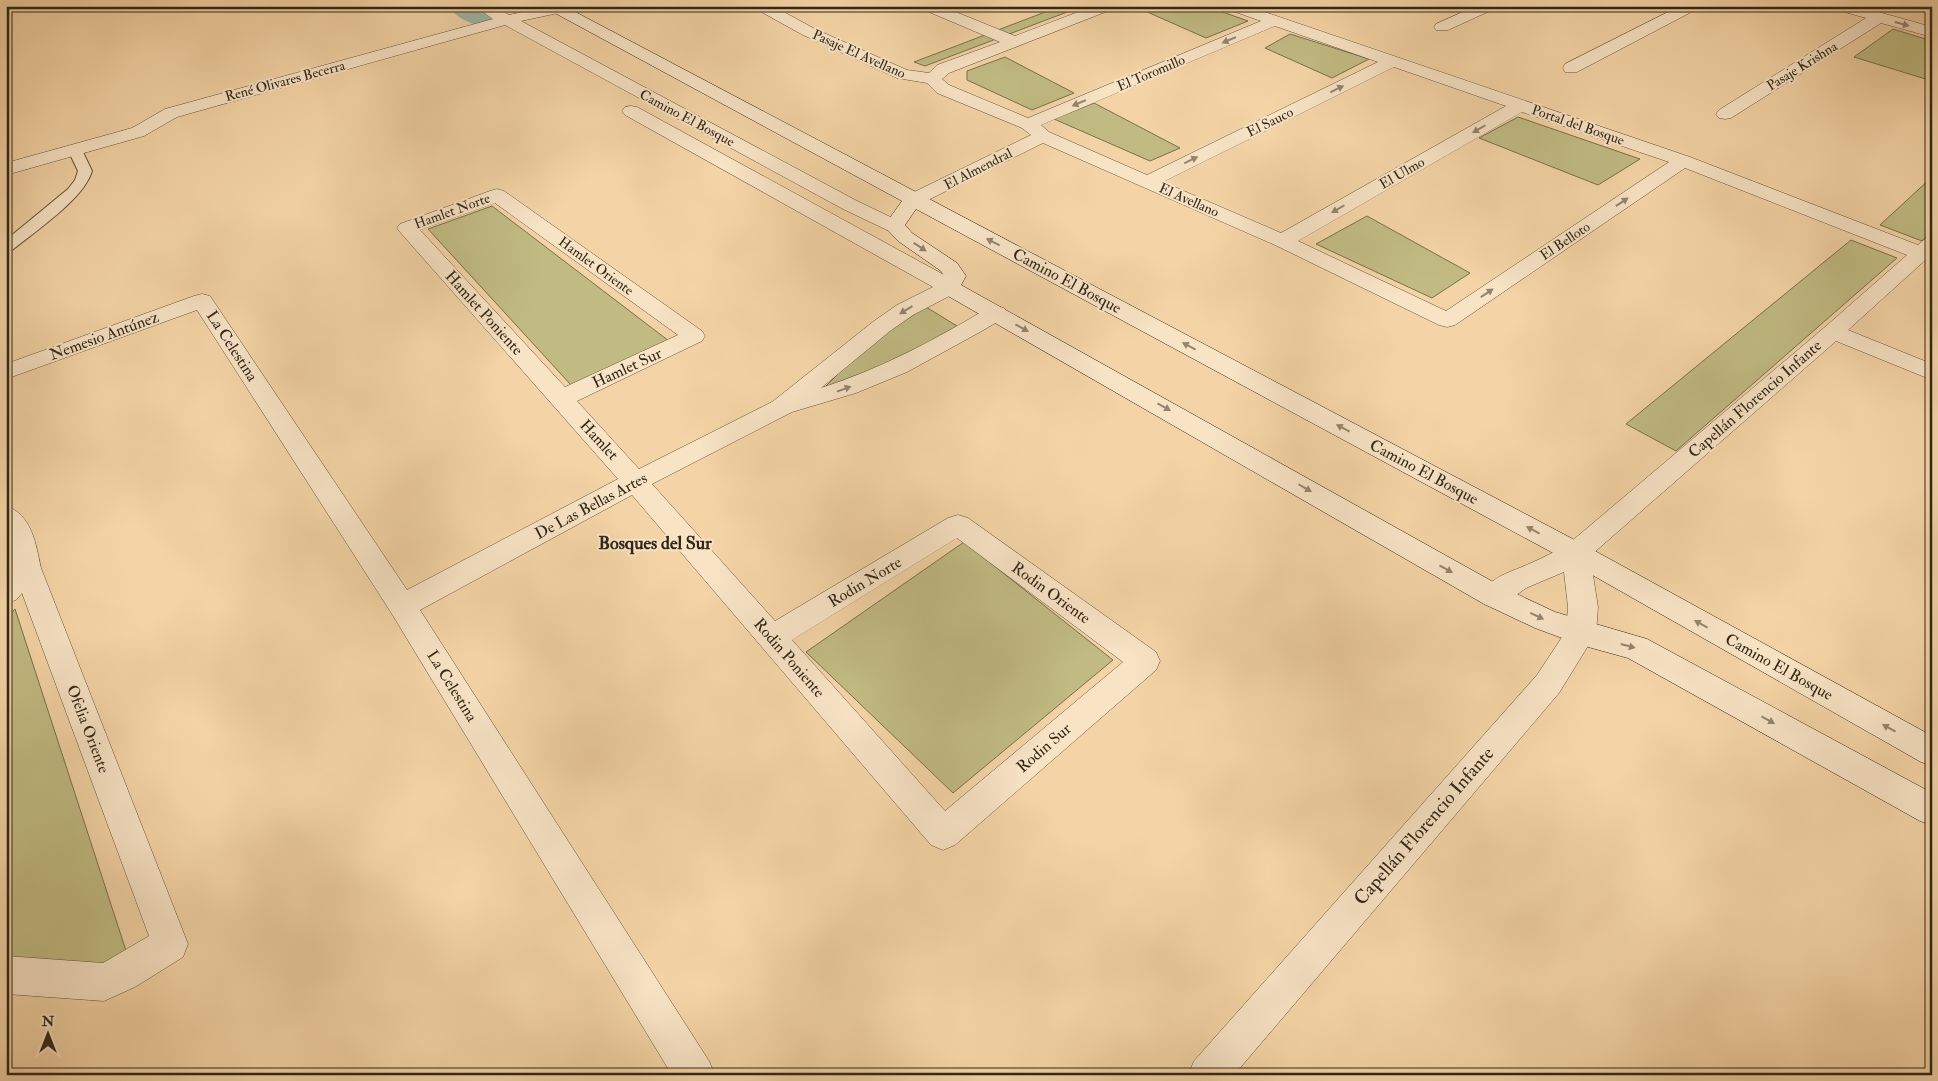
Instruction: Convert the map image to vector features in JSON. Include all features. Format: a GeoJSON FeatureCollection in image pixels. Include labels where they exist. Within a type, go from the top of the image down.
{"type":"FeatureCollection","features":[{"type":"Feature","properties":{"kind":"street","name":"Camino El Bosque"},"geometry":{"type":"LineString","coordinates":[[481,6],[850,205],[894,226],[905,238],[950,267],[955,276],[949,286]]}},
{"type":"Feature","properties":{"kind":"street","name":"Pasaje El Avellano"},"geometry":{"type":"LineString","coordinates":[[761,6],[809,32],[903,74],[934,79]]}},
{"type":"Feature","properties":{"kind":"street"},"geometry":{"type":"LineString","coordinates":[[927,6],[1015,42]]}},
{"type":"Feature","properties":{"kind":"street","name":"Portal del Bosque"},"geometry":{"type":"LineString","coordinates":[[1232,6],[1682,161],[1923,259]]}},
{"type":"Feature","properties":{"kind":"street"},"geometry":{"type":"LineString","coordinates":[[1442,27],[1489,6]]}},
{"type":"Feature","properties":{"kind":"street"},"geometry":{"type":"LineString","coordinates":[[1571,68],[1692,6]]}},
{"type":"Feature","properties":{"kind":"street"},"geometry":{"type":"LineString","coordinates":[[1839,6],[1932,19]]}},
{"type":"Feature","properties":{"kind":"street","name":"Camino El Bosque"},"geometry":{"type":"LineString","coordinates":[[564,8],[913,200],[1061,277],[1576,553],[1932,752]]}},
{"type":"Feature","properties":{"kind":"street","name":"René Olivares Becerra"},"geometry":{"type":"LineString","coordinates":[[6,169],[138,132],[171,112],[505,20],[564,8]]}},
{"type":"Feature","properties":{"kind":"street"},"geometry":{"type":"LineString","coordinates":[[934,79],[938,72],[943,69],[1015,42],[1094,8]]}},
{"type":"Feature","properties":{"kind":"street"},"geometry":{"type":"LineString","coordinates":[[1881,12],[1932,32]]}},
{"type":"Feature","properties":{"kind":"street","name":"Pasaje Krishna"},"geometry":{"type":"LineString","coordinates":[[1724,114],[1881,12]]}},
{"type":"Feature","properties":{"kind":"street","name":"El Toromillo"},"geometry":{"type":"LineString","coordinates":[[1028,124],[1274,21]]}},
{"type":"Feature","properties":{"kind":"street","name":"El Sauco"},"geometry":{"type":"LineString","coordinates":[[1147,182],[1393,61]]}},
{"type":"Feature","properties":{"kind":"street","name":"El Avellano"},"geometry":{"type":"LineString","coordinates":[[934,79],[943,89],[1028,124],[1043,136],[1282,241],[1447,320]]}},
{"type":"Feature","properties":{"kind":"street","name":"El Ulmo"},"geometry":{"type":"LineString","coordinates":[[1282,241],[1521,105]]}},
{"type":"Feature","properties":{"kind":"street","name":"Camino El Bosque"},"geometry":{"type":"LineString","coordinates":[[631,111],[949,286],[1494,596],[1545,620],[1581,633],[1636,648],[1932,810]]}},
{"type":"Feature","properties":{"kind":"street","name":"El Almendral"},"geometry":{"type":"LineString","coordinates":[[913,200],[1043,136]]}},
{"type":"Feature","properties":{"kind":"street","name":"El Belloto"},"geometry":{"type":"LineString","coordinates":[[1447,320],[1682,161]]}},
{"type":"Feature","properties":{"kind":"street","name":"Hamlet Norte"},"geometry":{"type":"LineString","coordinates":[[407,228],[497,195]]}},
{"type":"Feature","properties":{"kind":"street","name":"Hamlet Oriente"},"geometry":{"type":"LineString","coordinates":[[497,195],[694,336]]}},
{"type":"Feature","properties":{"kind":"street"},"geometry":{"type":"LineString","coordinates":[[894,226],[898,217],[913,200]]}},
{"type":"Feature","properties":{"kind":"street","name":"Hamlet Poniente"},"geometry":{"type":"LineString","coordinates":[[407,228],[561,399]]}},
{"type":"Feature","properties":{"kind":"street","name":"Capellán Florencio Infante"},"geometry":{"type":"LineString","coordinates":[[1494,596],[1516,580],[1541,571],[1576,553],[1833,332],[1923,259]]}},
{"type":"Feature","properties":{"kind":"street","name":"De Las Bellas Artes"},"geometry":{"type":"LineString","coordinates":[[780,408],[882,326],[905,310],[949,286]]}},
{"type":"Feature","properties":{"kind":"street","name":"Nemesio Antúnez"},"geometry":{"type":"LineString","coordinates":[[6,372],[202,301]]}},
{"type":"Feature","properties":{"kind":"street","name":"La Celestina"},"geometry":{"type":"LineString","coordinates":[[202,301],[402,606],[695,1075]]}},
{"type":"Feature","properties":{"kind":"street","name":"De Las Bellas Artes"},"geometry":{"type":"LineString","coordinates":[[402,606],[635,482],[780,408],[834,392],[884,373],[914,359],[996,313]]}},
{"type":"Feature","properties":{"kind":"street"},"geometry":{"type":"LineString","coordinates":[[1833,332],[1932,374]]}},
{"type":"Feature","properties":{"kind":"street","name":"Hamlet Sur"},"geometry":{"type":"LineString","coordinates":[[561,399],[694,336]]}},
{"type":"Feature","properties":{"kind":"street","name":"Hamlet"},"geometry":{"type":"LineString","coordinates":[[561,399],[635,482]]}},
{"type":"Feature","properties":{"kind":"street","name":"Rodin Poniente"},"geometry":{"type":"LineString","coordinates":[[635,482],[944,834]]}},
{"type":"Feature","properties":{"kind":"street","name":"Ofelia Oriente"},"geometry":{"type":"LineString","coordinates":[[6,516],[17,528],[27,568],[170,944],[122,974],[104,982],[6,975]]}},
{"type":"Feature","properties":{"kind":"street","name":"Rodin Norte"},"geometry":{"type":"LineString","coordinates":[[771,638],[958,525]]}},
{"type":"Feature","properties":{"kind":"street","name":"Rodin Oriente"},"geometry":{"type":"LineString","coordinates":[[958,525],[1145,661]]}},
{"type":"Feature","properties":{"kind":"street","name":"Capellán Florencio Infante"},"geometry":{"type":"LineString","coordinates":[[1208,1075],[1548,684],[1581,633],[1583,607],[1576,553]]}},
{"type":"Feature","properties":{"kind":"street"},"geometry":{"type":"LineString","coordinates":[[6,592],[27,568]]}},
{"type":"Feature","properties":{"kind":"street","name":"Rodin Sur"},"geometry":{"type":"LineString","coordinates":[[944,834],[1145,661]]}},
{"type":"Feature","properties":{"kind":"lane"},"geometry":{"type":"LineString","coordinates":[[6,248],[73,192],[82,181],[85,171],[74,150]]}},
{"type":"Feature","properties":{"kind":"shaded area"},"geometry":{"type":"Polygon","coordinates":[[[1061,6],[1083,6],[925,66],[914,62],[1061,6]]]}},
{"type":"Feature","properties":{"kind":"shaded area"},"geometry":{"type":"Polygon","coordinates":[[[1206,6],[1248,21],[1206,38],[1136,7],[1206,6]]]}},
{"type":"Feature","properties":{"kind":"shaded area"},"geometry":{"type":"Polygon","coordinates":[[[1893,29],[1932,41],[1932,81],[1854,57],[1893,29]]]}},
{"type":"Feature","properties":{"kind":"shaded area"},"geometry":{"type":"Polygon","coordinates":[[[1290,34],[1369,59],[1332,78],[1265,48],[1290,34]]]}},
{"type":"Feature","properties":{"kind":"shaded area"},"geometry":{"type":"Polygon","coordinates":[[[1005,57],[1074,93],[1032,110],[967,80],[967,71],[1005,57]]]}},
{"type":"Feature","properties":{"kind":"shaded area"},"geometry":{"type":"Polygon","coordinates":[[[1094,103],[1180,148],[1150,161],[1054,119],[1094,103]]]}},
{"type":"Feature","properties":{"kind":"shaded area"},"geometry":{"type":"Polygon","coordinates":[[[1518,117],[1640,159],[1598,185],[1479,138],[1518,117]]]}},
{"type":"Feature","properties":{"kind":"shaded area"},"geometry":{"type":"Polygon","coordinates":[[[1932,177],[1932,232],[1922,241],[1880,225],[1932,177]]]}},
{"type":"Feature","properties":{"kind":"shaded area"},"geometry":{"type":"Polygon","coordinates":[[[492,206],[669,341],[571,385],[428,229],[492,206]]]}},
{"type":"Feature","properties":{"kind":"shaded area"},"geometry":{"type":"Polygon","coordinates":[[[1367,216],[1470,273],[1432,298],[1316,244],[1367,216]]]}},
{"type":"Feature","properties":{"kind":"shaded area"},"geometry":{"type":"Polygon","coordinates":[[[1851,240],[1897,258],[1676,451],[1626,424],[1851,240]]]}},
{"type":"Feature","properties":{"kind":"shaded area"},"geometry":{"type":"Polygon","coordinates":[[[926,307],[957,326],[898,359],[824,388],[868,344],[926,307]]]}},
{"type":"Feature","properties":{"kind":"shaded area"},"geometry":{"type":"Polygon","coordinates":[[[964,542],[1113,660],[953,793],[806,652],[964,542]]]}},
{"type":"Feature","properties":{"kind":"shaded area"},"geometry":{"type":"Polygon","coordinates":[[[15,609],[129,960],[113,970],[6,960],[6,619],[15,609]]]}},
{"type":"Feature","properties":{"kind":"waterway"},"geometry":{"type":"LineString","coordinates":[[460,6],[484,20]]}},
{"type":"Feature","properties":{"kind":"district","name":"Bosques del Sur"},"geometry":{"type":"Point","coordinates":[655,543]}}]}
